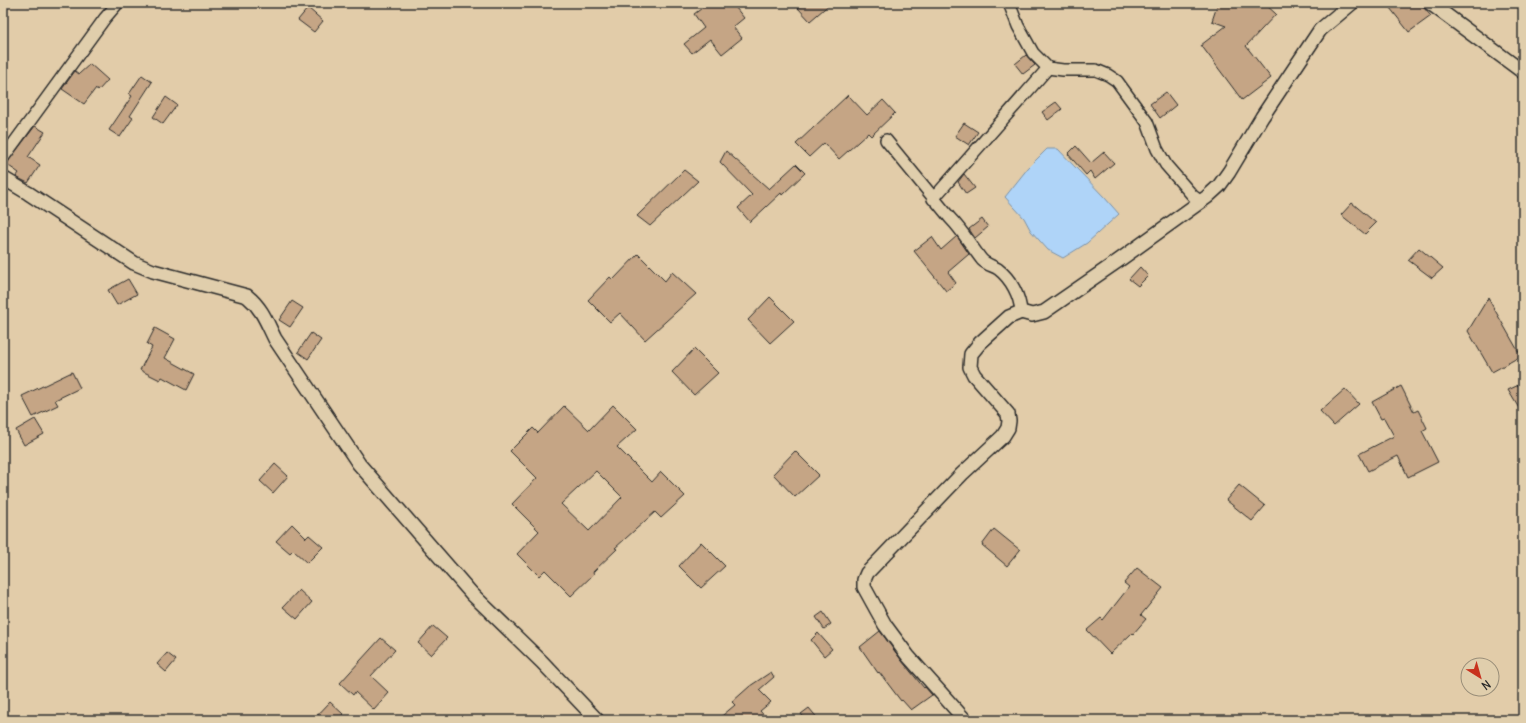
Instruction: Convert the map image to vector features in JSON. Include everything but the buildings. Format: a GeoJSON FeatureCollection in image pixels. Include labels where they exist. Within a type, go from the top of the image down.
{"type":"FeatureCollection","features":[{"type":"Feature","properties":{"kind":"street"},"geometry":{"type":"LineString","coordinates":[[3,158],[100,24],[118,3]]}},
{"type":"Feature","properties":{"kind":"street"},"geometry":{"type":"LineString","coordinates":[[1009,3],[1018,26],[1033,53],[1048,68],[1063,70],[1096,70],[1117,81],[1147,122],[1157,149],[1166,165],[1200,202]]}},
{"type":"Feature","properties":{"kind":"street"},"geometry":{"type":"LineString","coordinates":[[965,720],[908,656],[884,625],[864,587],[864,580],[867,573],[937,499],[1003,436],[1008,428],[1008,414],[978,381],[970,367],[969,361],[971,354],[980,343],[1009,317],[1020,312],[1032,315],[1044,312],[1200,202],[1219,186],[1262,117],[1320,30],[1352,3]]}},
{"type":"Feature","properties":{"kind":"street"},"geometry":{"type":"LineString","coordinates":[[1430,3],[1523,72]]}},
{"type":"Feature","properties":{"kind":"street"},"geometry":{"type":"LineString","coordinates":[[934,199],[1048,68]]}},
{"type":"Feature","properties":{"kind":"street"},"geometry":{"type":"LineString","coordinates":[[886,140],[950,218],[960,227],[984,262],[998,269],[1009,279],[1016,293],[1020,312]]}},
{"type":"Feature","properties":{"kind":"street"},"geometry":{"type":"LineString","coordinates":[[3,178],[134,263],[153,271],[248,296],[266,319],[275,338],[359,464],[472,594],[542,662],[597,720]]}},
{"type":"Feature","properties":{"kind":"water"},"geometry":{"type":"Polygon","coordinates":[[[1047,149],[1058,149],[1119,214],[1087,243],[1063,258],[1048,250],[1031,231],[1024,218],[1005,197],[1028,168],[1047,149]]]}}]}
